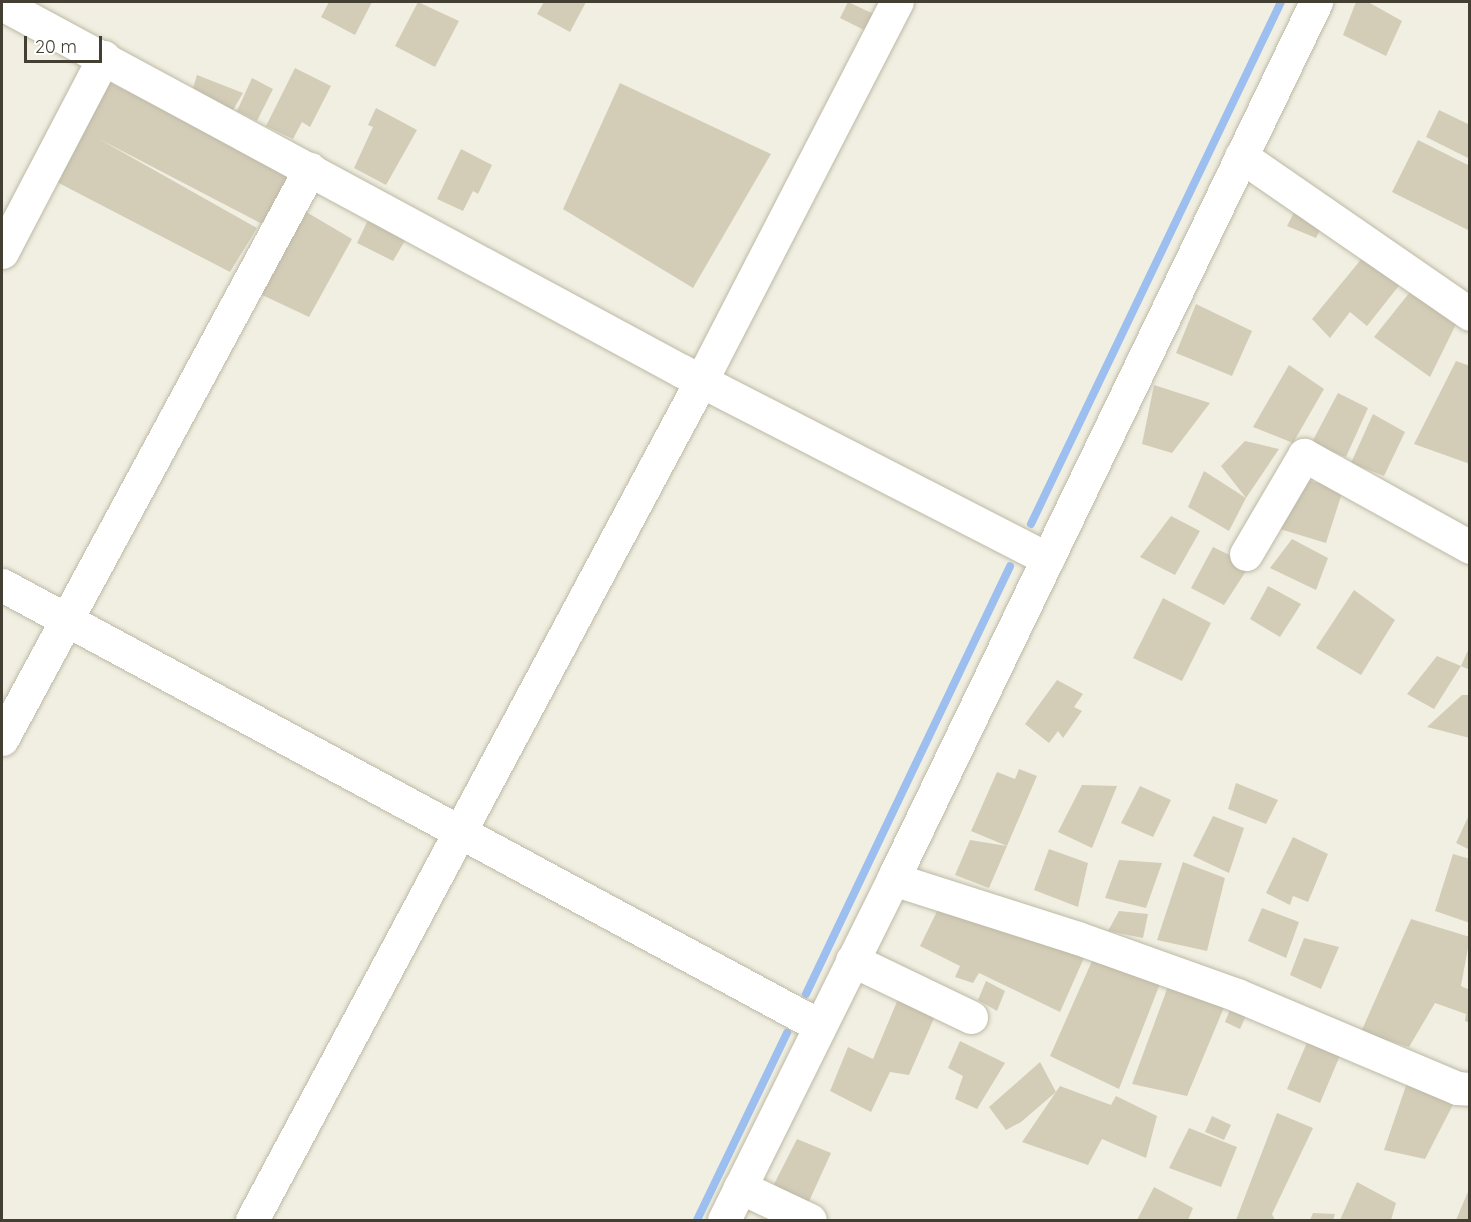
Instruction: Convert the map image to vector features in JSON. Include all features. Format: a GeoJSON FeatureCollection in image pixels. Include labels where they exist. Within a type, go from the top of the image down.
{"type":"FeatureCollection","features":[{"type":"Feature","properties":{"kind":"street"},"geometry":{"type":"LineString","coordinates":[[252,1221],[701,381],[897,2]]}},
{"type":"Feature","properties":{"kind":"street"},"geometry":{"type":"LineString","coordinates":[[724,1221],[818,1025],[893,879],[1316,2]]}},
{"type":"Feature","properties":{"kind":"street"},"geometry":{"type":"LineString","coordinates":[[2,4],[701,381],[1048,559]]}},
{"type":"Feature","properties":{"kind":"street"},"geometry":{"type":"LineString","coordinates":[[2,252],[104,57]]}},
{"type":"Feature","properties":{"kind":"street"},"geometry":{"type":"LineString","coordinates":[[1241,156],[1470,314]]}},
{"type":"Feature","properties":{"kind":"street"},"geometry":{"type":"LineString","coordinates":[[2,739],[310,169]]}},
{"type":"Feature","properties":{"kind":"street"},"geometry":{"type":"LineString","coordinates":[[1246,554],[1304,455],[1470,547]]}},
{"type":"Feature","properties":{"kind":"street"},"geometry":{"type":"LineString","coordinates":[[2,585],[818,1025]]}},
{"type":"Feature","properties":{"kind":"street"},"geometry":{"type":"LineString","coordinates":[[893,879],[1078,938],[1237,995],[1457,1088],[1470,1089]]}},
{"type":"Feature","properties":{"kind":"street"},"geometry":{"type":"LineString","coordinates":[[852,960],[971,1017]]}},
{"type":"Feature","properties":{"kind":"street"},"geometry":{"type":"LineString","coordinates":[[740,1187],[810,1221]]}},
{"type":"Feature","properties":{"kind":"building"},"geometry":{"type":"Polygon","coordinates":[[[329,2],[372,2],[355,35],[321,17],[329,2]]]}},
{"type":"Feature","properties":{"kind":"building"},"geometry":{"type":"Polygon","coordinates":[[[418,2],[459,21],[435,67],[395,46],[418,2]]]}},
{"type":"Feature","properties":{"kind":"building"},"geometry":{"type":"Polygon","coordinates":[[[544,2],[586,2],[570,32],[537,14],[544,2]]]}},
{"type":"Feature","properties":{"kind":"building"},"geometry":{"type":"Polygon","coordinates":[[[848,2],[874,14],[866,31],[840,18],[848,2]]]}},
{"type":"Feature","properties":{"kind":"building"},"geometry":{"type":"Polygon","coordinates":[[[1356,2],[1368,2],[1402,21],[1386,56],[1343,35],[1356,2]]]}},
{"type":"Feature","properties":{"kind":"building"},"geometry":{"type":"Polygon","coordinates":[[[295,68],[331,86],[310,127],[302,122],[293,139],[266,126],[295,68]]]}},
{"type":"Feature","properties":{"kind":"building"},"geometry":{"type":"Polygon","coordinates":[[[197,75],[243,93],[233,110],[193,88],[197,75]]]}},
{"type":"Feature","properties":{"kind":"building"},"geometry":{"type":"Polygon","coordinates":[[[252,78],[273,89],[257,121],[237,111],[252,78]]]}},
{"type":"Feature","properties":{"kind":"building"},"geometry":{"type":"Polygon","coordinates":[[[105,80],[290,174],[262,224],[99,139],[257,228],[230,272],[53,180],[105,80]]]}},
{"type":"Feature","properties":{"kind":"building"},"geometry":{"type":"Polygon","coordinates":[[[620,83],[771,154],[693,288],[563,209],[620,83]]]}},
{"type":"Feature","properties":{"kind":"building"},"geometry":{"type":"Polygon","coordinates":[[[376,108],[417,130],[386,185],[354,168],[373,127],[368,125],[376,108]]]}},
{"type":"Feature","properties":{"kind":"building"},"geometry":{"type":"Polygon","coordinates":[[[1439,110],[1470,125],[1470,159],[1426,137],[1439,110]]]}},
{"type":"Feature","properties":{"kind":"building"},"geometry":{"type":"Polygon","coordinates":[[[1418,140],[1470,166],[1470,231],[1392,192],[1418,140]]]}},
{"type":"Feature","properties":{"kind":"building"},"geometry":{"type":"Polygon","coordinates":[[[461,149],[492,165],[478,194],[473,191],[463,211],[437,199],[461,149]]]}},
{"type":"Feature","properties":{"kind":"building"},"geometry":{"type":"Polygon","coordinates":[[[1300,201],[1326,218],[1316,238],[1287,226],[1300,201]]]}},
{"type":"Feature","properties":{"kind":"building"},"geometry":{"type":"Polygon","coordinates":[[[303,210],[352,239],[309,317],[260,294],[303,210]]]}},
{"type":"Feature","properties":{"kind":"building"},"geometry":{"type":"Polygon","coordinates":[[[369,218],[406,239],[393,261],[357,243],[369,218]]]}},
{"type":"Feature","properties":{"kind":"building"},"geometry":{"type":"Polygon","coordinates":[[[1368,251],[1405,278],[1367,326],[1350,312],[1330,338],[1312,319],[1368,251]]]}},
{"type":"Feature","properties":{"kind":"building"},"geometry":{"type":"Polygon","coordinates":[[[1414,287],[1463,310],[1430,377],[1374,337],[1414,287]]]}},
{"type":"Feature","properties":{"kind":"building"},"geometry":{"type":"Polygon","coordinates":[[[1196,304],[1252,331],[1232,376],[1176,353],[1196,304]]]}},
{"type":"Feature","properties":{"kind":"building"},"geometry":{"type":"Polygon","coordinates":[[[1456,361],[1470,366],[1470,464],[1414,444],[1456,361]]]}},
{"type":"Feature","properties":{"kind":"building"},"geometry":{"type":"Polygon","coordinates":[[[1289,365],[1324,389],[1293,443],[1253,427],[1289,365]]]}},
{"type":"Feature","properties":{"kind":"building"},"geometry":{"type":"Polygon","coordinates":[[[1154,385],[1210,403],[1172,453],[1142,444],[1154,385]]]}},
{"type":"Feature","properties":{"kind":"building"},"geometry":{"type":"Polygon","coordinates":[[[1338,393],[1368,408],[1346,457],[1311,444],[1338,393]]]}},
{"type":"Feature","properties":{"kind":"building"},"geometry":{"type":"Polygon","coordinates":[[[1373,414],[1405,432],[1384,476],[1351,463],[1373,414]]]}},
{"type":"Feature","properties":{"kind":"building"},"geometry":{"type":"Polygon","coordinates":[[[1245,441],[1279,449],[1246,498],[1221,466],[1245,441]]]}},
{"type":"Feature","properties":{"kind":"building"},"geometry":{"type":"Polygon","coordinates":[[[1204,471],[1246,498],[1229,531],[1188,507],[1204,471]]]}},
{"type":"Feature","properties":{"kind":"building"},"geometry":{"type":"Polygon","coordinates":[[[1300,478],[1343,490],[1326,543],[1270,526],[1300,478]]]}},
{"type":"Feature","properties":{"kind":"building"},"geometry":{"type":"Polygon","coordinates":[[[1171,516],[1200,531],[1175,575],[1140,557],[1171,516]]]}},
{"type":"Feature","properties":{"kind":"building"},"geometry":{"type":"Polygon","coordinates":[[[1292,539],[1328,558],[1316,590],[1270,568],[1292,539]]]}},
{"type":"Feature","properties":{"kind":"building"},"geometry":{"type":"Polygon","coordinates":[[[1213,547],[1250,565],[1224,605],[1191,588],[1213,547]]]}},
{"type":"Feature","properties":{"kind":"building"},"geometry":{"type":"Polygon","coordinates":[[[1268,586],[1301,604],[1280,637],[1250,619],[1268,586]]]}},
{"type":"Feature","properties":{"kind":"building"},"geometry":{"type":"Polygon","coordinates":[[[1354,590],[1395,620],[1361,675],[1316,648],[1354,590]]]}},
{"type":"Feature","properties":{"kind":"building"},"geometry":{"type":"Polygon","coordinates":[[[1163,598],[1211,623],[1182,681],[1133,658],[1163,598]]]}},
{"type":"Feature","properties":{"kind":"building"},"geometry":{"type":"Polygon","coordinates":[[[1470,646],[1470,670],[1461,666],[1470,646]]]}},
{"type":"Feature","properties":{"kind":"building"},"geometry":{"type":"Polygon","coordinates":[[[1437,656],[1461,666],[1434,709],[1407,694],[1437,656]]]}},
{"type":"Feature","properties":{"kind":"building"},"geometry":{"type":"Polygon","coordinates":[[[1057,680],[1083,694],[1074,707],[1082,711],[1063,738],[1058,731],[1049,743],[1025,724],[1057,680]]]}},
{"type":"Feature","properties":{"kind":"building"},"geometry":{"type":"Polygon","coordinates":[[[1462,695],[1470,695],[1470,738],[1427,727],[1462,695]]]}},
{"type":"Feature","properties":{"kind":"building"},"geometry":{"type":"Polygon","coordinates":[[[1019,769],[1037,776],[1007,846],[971,831],[997,772],[1015,779],[1019,769]]]}},
{"type":"Feature","properties":{"kind":"building"},"geometry":{"type":"Polygon","coordinates":[[[1236,783],[1278,800],[1266,824],[1228,809],[1236,783]]]}},
{"type":"Feature","properties":{"kind":"building"},"geometry":{"type":"Polygon","coordinates":[[[1082,785],[1117,786],[1092,848],[1058,832],[1082,785]]]}},
{"type":"Feature","properties":{"kind":"building"},"geometry":{"type":"Polygon","coordinates":[[[1140,786],[1171,800],[1153,837],[1121,823],[1140,786]]]}},
{"type":"Feature","properties":{"kind":"building"},"geometry":{"type":"Polygon","coordinates":[[[1470,813],[1470,850],[1456,843],[1470,813]]]}},
{"type":"Feature","properties":{"kind":"building"},"geometry":{"type":"Polygon","coordinates":[[[1213,816],[1244,828],[1229,873],[1193,856],[1213,816]]]}},
{"type":"Feature","properties":{"kind":"building"},"geometry":{"type":"Polygon","coordinates":[[[1293,837],[1328,854],[1308,902],[1293,896],[1290,905],[1266,893],[1293,837]]]}},
{"type":"Feature","properties":{"kind":"building"},"geometry":{"type":"Polygon","coordinates":[[[970,840],[1007,846],[989,888],[955,875],[970,840]]]}},
{"type":"Feature","properties":{"kind":"building"},"geometry":{"type":"Polygon","coordinates":[[[1049,849],[1088,863],[1078,907],[1034,890],[1049,849]]]}},
{"type":"Feature","properties":{"kind":"building"},"geometry":{"type":"Polygon","coordinates":[[[1453,854],[1470,859],[1470,923],[1435,911],[1453,854]]]}},
{"type":"Feature","properties":{"kind":"building"},"geometry":{"type":"Polygon","coordinates":[[[1119,860],[1162,863],[1146,908],[1105,898],[1119,860]]]}},
{"type":"Feature","properties":{"kind":"building"},"geometry":{"type":"Polygon","coordinates":[[[1183,862],[1225,878],[1207,951],[1157,940],[1183,862]]]}},
{"type":"Feature","properties":{"kind":"building"},"geometry":{"type":"Polygon","coordinates":[[[945,895],[1084,958],[1060,1012],[979,973],[973,983],[955,977],[960,966],[920,946],[945,895]]]}},
{"type":"Feature","properties":{"kind":"building"},"geometry":{"type":"Polygon","coordinates":[[[1262,908],[1299,922],[1286,958],[1248,941],[1262,908]]]}},
{"type":"Feature","properties":{"kind":"building"},"geometry":{"type":"Polygon","coordinates":[[[1119,911],[1148,914],[1143,938],[1108,931],[1119,911]]]}},
{"type":"Feature","properties":{"kind":"building"},"geometry":{"type":"Polygon","coordinates":[[[1411,919],[1470,937],[1461,986],[1470,990],[1470,1023],[1465,1021],[1466,1014],[1435,1003],[1409,1047],[1361,1032],[1411,919]]]}},
{"type":"Feature","properties":{"kind":"building"},"geometry":{"type":"Polygon","coordinates":[[[1304,938],[1339,947],[1321,989],[1290,975],[1304,938]]]}},
{"type":"Feature","properties":{"kind":"building"},"geometry":{"type":"Polygon","coordinates":[[[1099,945],[1163,976],[1119,1089],[1050,1056],[1099,945]]]}},
{"type":"Feature","properties":{"kind":"building"},"geometry":{"type":"Polygon","coordinates":[[[986,981],[1005,991],[997,1011],[978,1000],[986,981]]]}},
{"type":"Feature","properties":{"kind":"building"},"geometry":{"type":"Polygon","coordinates":[[[1170,981],[1225,1005],[1187,1096],[1132,1084],[1170,981]]]}},
{"type":"Feature","properties":{"kind":"building"},"geometry":{"type":"Polygon","coordinates":[[[898,999],[935,1016],[909,1075],[890,1072],[871,1112],[830,1091],[848,1047],[873,1059],[898,999]]]}},
{"type":"Feature","properties":{"kind":"building"},"geometry":{"type":"Polygon","coordinates":[[[1234,1000],[1251,1005],[1240,1029],[1225,1022],[1234,1000]]]}},
{"type":"Feature","properties":{"kind":"building"},"geometry":{"type":"Polygon","coordinates":[[[1312,1031],[1344,1046],[1320,1103],[1287,1089],[1312,1031]]]}},
{"type":"Feature","properties":{"kind":"building"},"geometry":{"type":"Polygon","coordinates":[[[960,1041],[1005,1063],[977,1109],[955,1099],[963,1076],[948,1068],[960,1041]]]}},
{"type":"Feature","properties":{"kind":"building"},"geometry":{"type":"Polygon","coordinates":[[[1040,1062],[1056,1092],[1021,1122],[1006,1130],[989,1107],[1040,1062]]]}},
{"type":"Feature","properties":{"kind":"building"},"geometry":{"type":"Polygon","coordinates":[[[1410,1074],[1459,1093],[1425,1159],[1384,1150],[1410,1074]]]}},
{"type":"Feature","properties":{"kind":"building"},"geometry":{"type":"Polygon","coordinates":[[[1060,1086],[1111,1105],[1116,1096],[1157,1116],[1146,1158],[1102,1139],[1088,1165],[1022,1142],[1060,1086]]]}},
{"type":"Feature","properties":{"kind":"building"},"geometry":{"type":"Polygon","coordinates":[[[1277,1113],[1313,1128],[1272,1214],[1275,1220],[1236,1220],[1277,1113]]]}},
{"type":"Feature","properties":{"kind":"building"},"geometry":{"type":"Polygon","coordinates":[[[1212,1116],[1231,1125],[1224,1140],[1205,1132],[1212,1116]]]}},
{"type":"Feature","properties":{"kind":"building"},"geometry":{"type":"Polygon","coordinates":[[[1189,1128],[1237,1147],[1221,1187],[1169,1168],[1189,1128]]]}},
{"type":"Feature","properties":{"kind":"building"},"geometry":{"type":"Polygon","coordinates":[[[797,1139],[831,1153],[806,1208],[771,1190],[797,1139]]]}},
{"type":"Feature","properties":{"kind":"building"},"geometry":{"type":"Polygon","coordinates":[[[1357,1182],[1396,1203],[1391,1220],[1340,1220],[1357,1182]]]}},
{"type":"Feature","properties":{"kind":"building"},"geometry":{"type":"Polygon","coordinates":[[[1154,1187],[1193,1208],[1188,1220],[1137,1220],[1154,1187]]]}},
{"type":"Feature","properties":{"kind":"building"},"geometry":{"type":"Polygon","coordinates":[[[1470,1188],[1470,1220],[1456,1220],[1467,1194],[1470,1188]]]}},
{"type":"Feature","properties":{"kind":"building"},"geometry":{"type":"Polygon","coordinates":[[[1313,1213],[1335,1214],[1333,1220],[1310,1220],[1313,1213]]]}},
{"type":"Feature","properties":{"kind":"waterway"},"geometry":{"type":"LineString","coordinates":[[1031,524],[1281,2]]}},
{"type":"Feature","properties":{"kind":"waterway"},"geometry":{"type":"LineString","coordinates":[[806,994],[1010,566]]}},
{"type":"Feature","properties":{"kind":"waterway"},"geometry":{"type":"LineString","coordinates":[[697,1220],[787,1033]]}}]}
